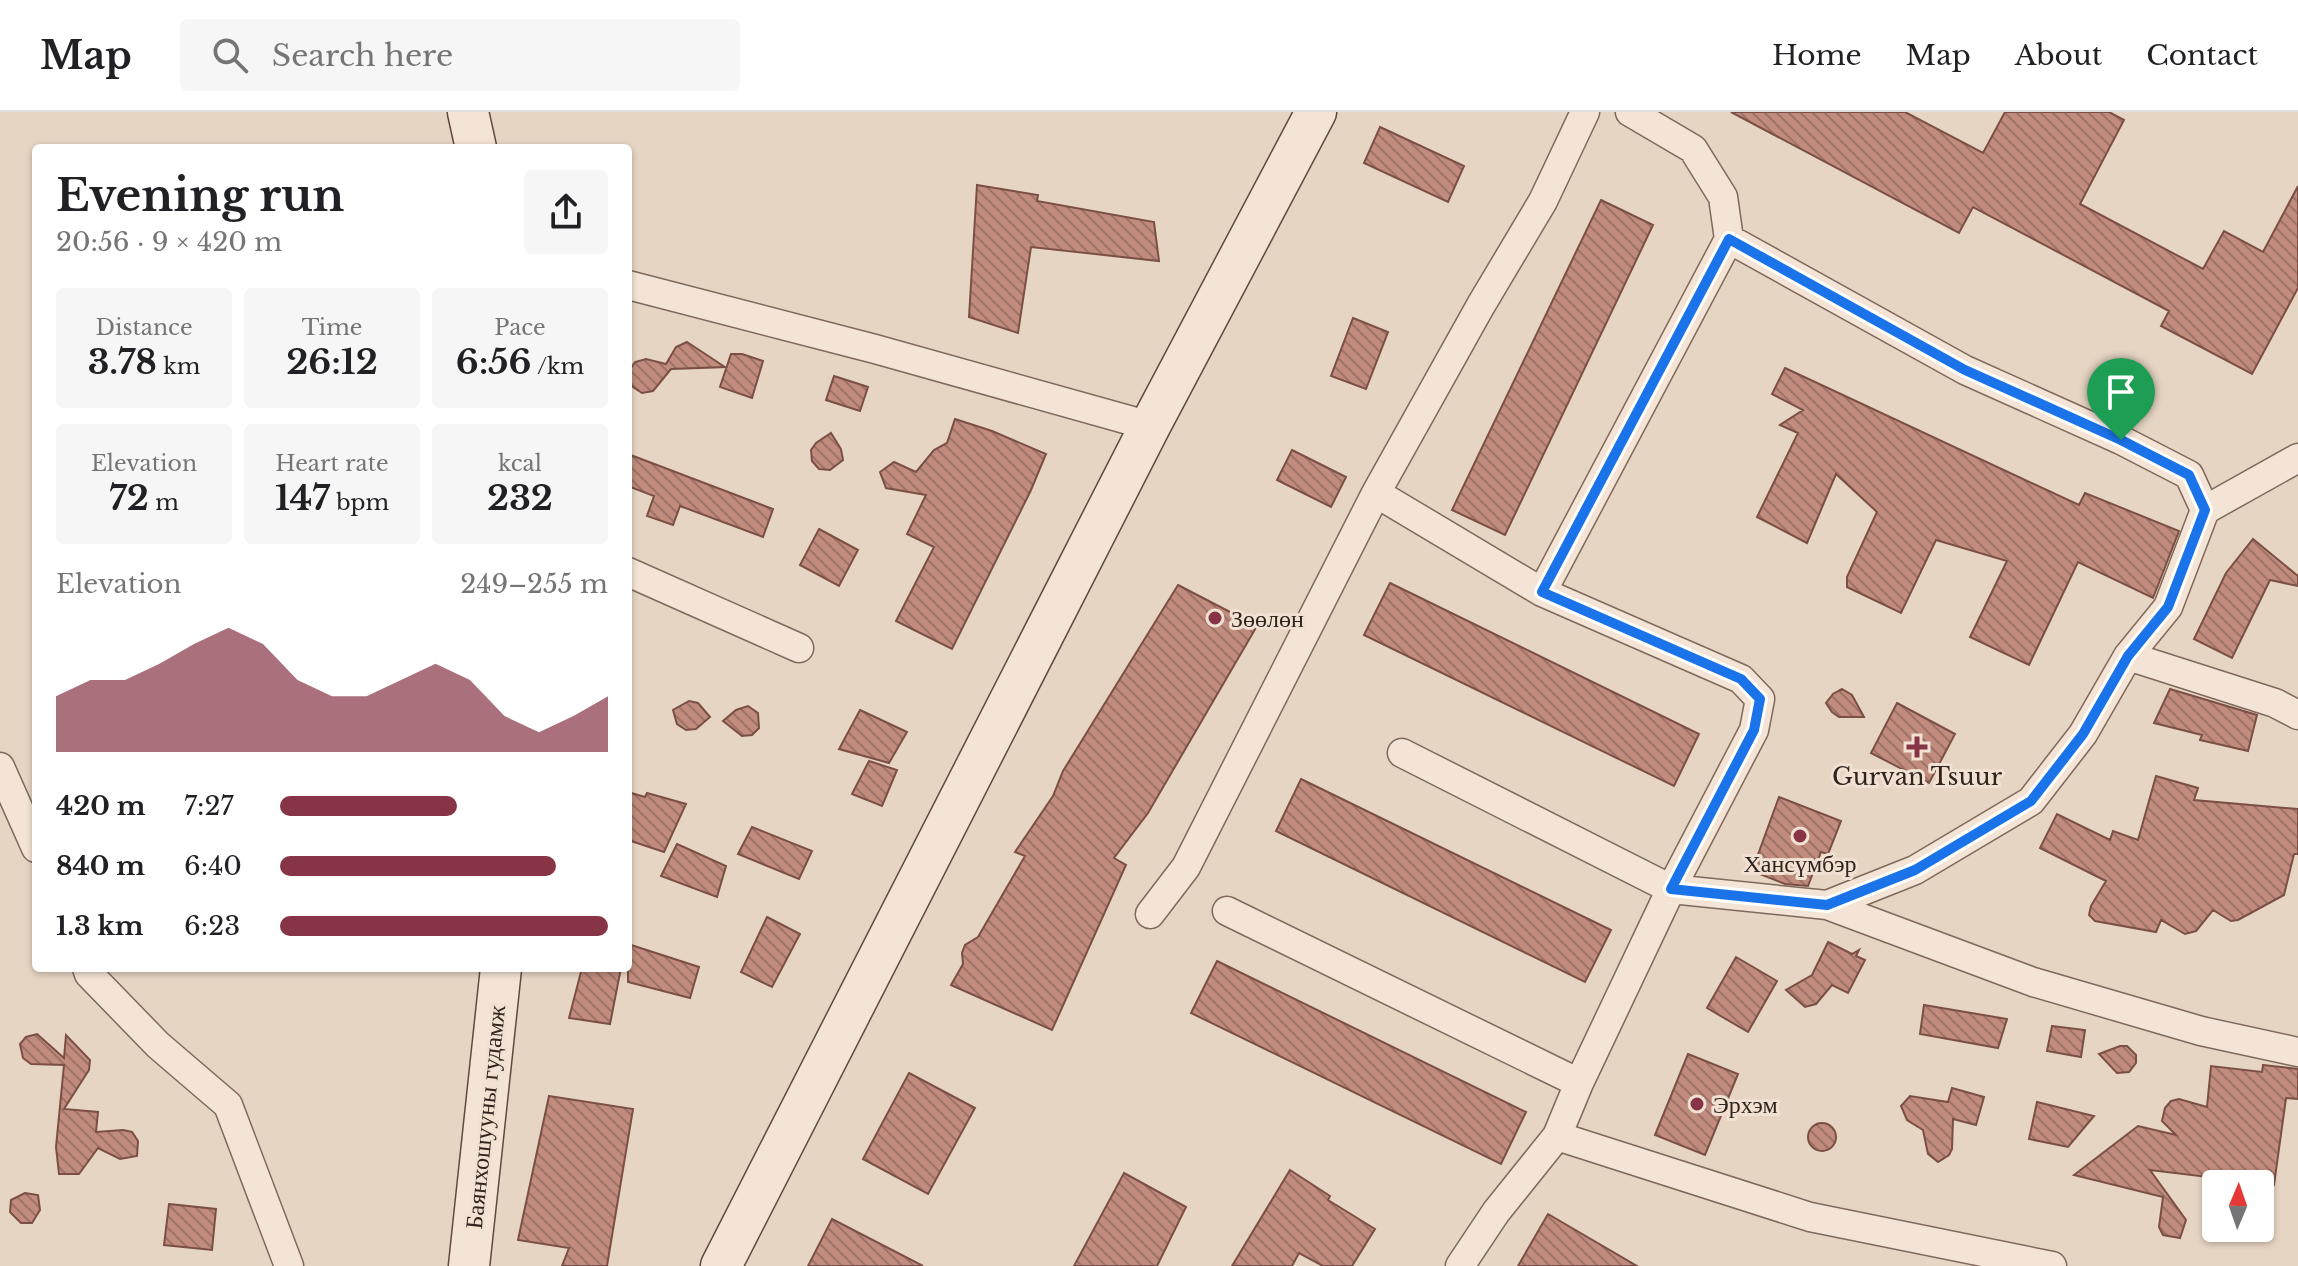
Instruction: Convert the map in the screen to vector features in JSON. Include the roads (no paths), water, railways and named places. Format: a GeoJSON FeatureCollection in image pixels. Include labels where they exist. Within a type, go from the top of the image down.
{"type":"FeatureCollection","features":[{"type":"Feature","properties":{"kind":"street"},"geometry":{"type":"LineString","coordinates":[[468,112],[475,144]]}},
{"type":"Feature","properties":{"kind":"street"},"geometry":{"type":"LineString","coordinates":[[721,1266],[1150,426],[1316,112]]}},
{"type":"Feature","properties":{"kind":"street"},"geometry":{"type":"LineString","coordinates":[[1150,914],[1186,867],[1376,493],[1543,201],[1585,112]]}},
{"type":"Feature","properties":{"kind":"street"},"geometry":{"type":"LineString","coordinates":[[1542,592],[1729,239],[1723,197],[1693,149],[1630,112]]}},
{"type":"Feature","properties":{"kind":"street"},"geometry":{"type":"LineString","coordinates":[[1729,239],[1965,370],[2121,440],[2189,475],[2205,510]]}},
{"type":"Feature","properties":{"kind":"street"},"geometry":{"type":"LineString","coordinates":[[632,286],[875,349],[1150,426]]}},
{"type":"Feature","properties":{"kind":"street"},"geometry":{"type":"LineString","coordinates":[[1827,905],[1915,870],[2031,801],[2083,734],[2128,656],[2168,607],[2205,510],[2298,458]]}},
{"type":"Feature","properties":{"kind":"street"},"geometry":{"type":"LineString","coordinates":[[1376,493],[1542,592],[1741,679],[1760,699],[1754,730],[1671,889],[1557,1136],[1496,1212],[1460,1266]]}},
{"type":"Feature","properties":{"kind":"street"},"geometry":{"type":"LineString","coordinates":[[632,574],[799,648]]}},
{"type":"Feature","properties":{"kind":"street"},"geometry":{"type":"LineString","coordinates":[[2128,656],[2275,703],[2298,715]]}},
{"type":"Feature","properties":{"kind":"street"},"geometry":{"type":"LineString","coordinates":[[1402,753],[1671,889],[1827,905],[2033,982],[2201,1031],[2298,1052]]}},
{"type":"Feature","properties":{"kind":"street"},"geometry":{"type":"LineString","coordinates":[[0,767],[32,839]]}},
{"type":"Feature","properties":{"kind":"street"},"geometry":{"type":"LineString","coordinates":[[1227,911],[1579,1083]]}},
{"type":"Feature","properties":{"kind":"street"},"geometry":{"type":"LineString","coordinates":[[88,972],[158,1045],[228,1105],[289,1266]]}},
{"type":"Feature","properties":{"kind":"street","name":"Баянхошууны гудамж"},"geometry":{"type":"LineString","coordinates":[[469,1266],[501,972]]}},
{"type":"Feature","properties":{"kind":"street"},"geometry":{"type":"LineString","coordinates":[[1557,1136],[1810,1217],[2052,1266]]}},
{"type":"Feature","properties":{"kind":"place","name":"Зөөлөн"},"geometry":{"type":"Point","coordinates":[1215,618]}},
{"type":"Feature","properties":{"kind":"place","name":"Gurvan Tsuur"},"geometry":{"type":"Point","coordinates":[1917,747]}},
{"type":"Feature","properties":{"kind":"place","name":"Хансүмбэр"},"geometry":{"type":"Point","coordinates":[1800,836]}},
{"type":"Feature","properties":{"kind":"place","name":"Эрхэм"},"geometry":{"type":"Point","coordinates":[1697,1104]}}]}
